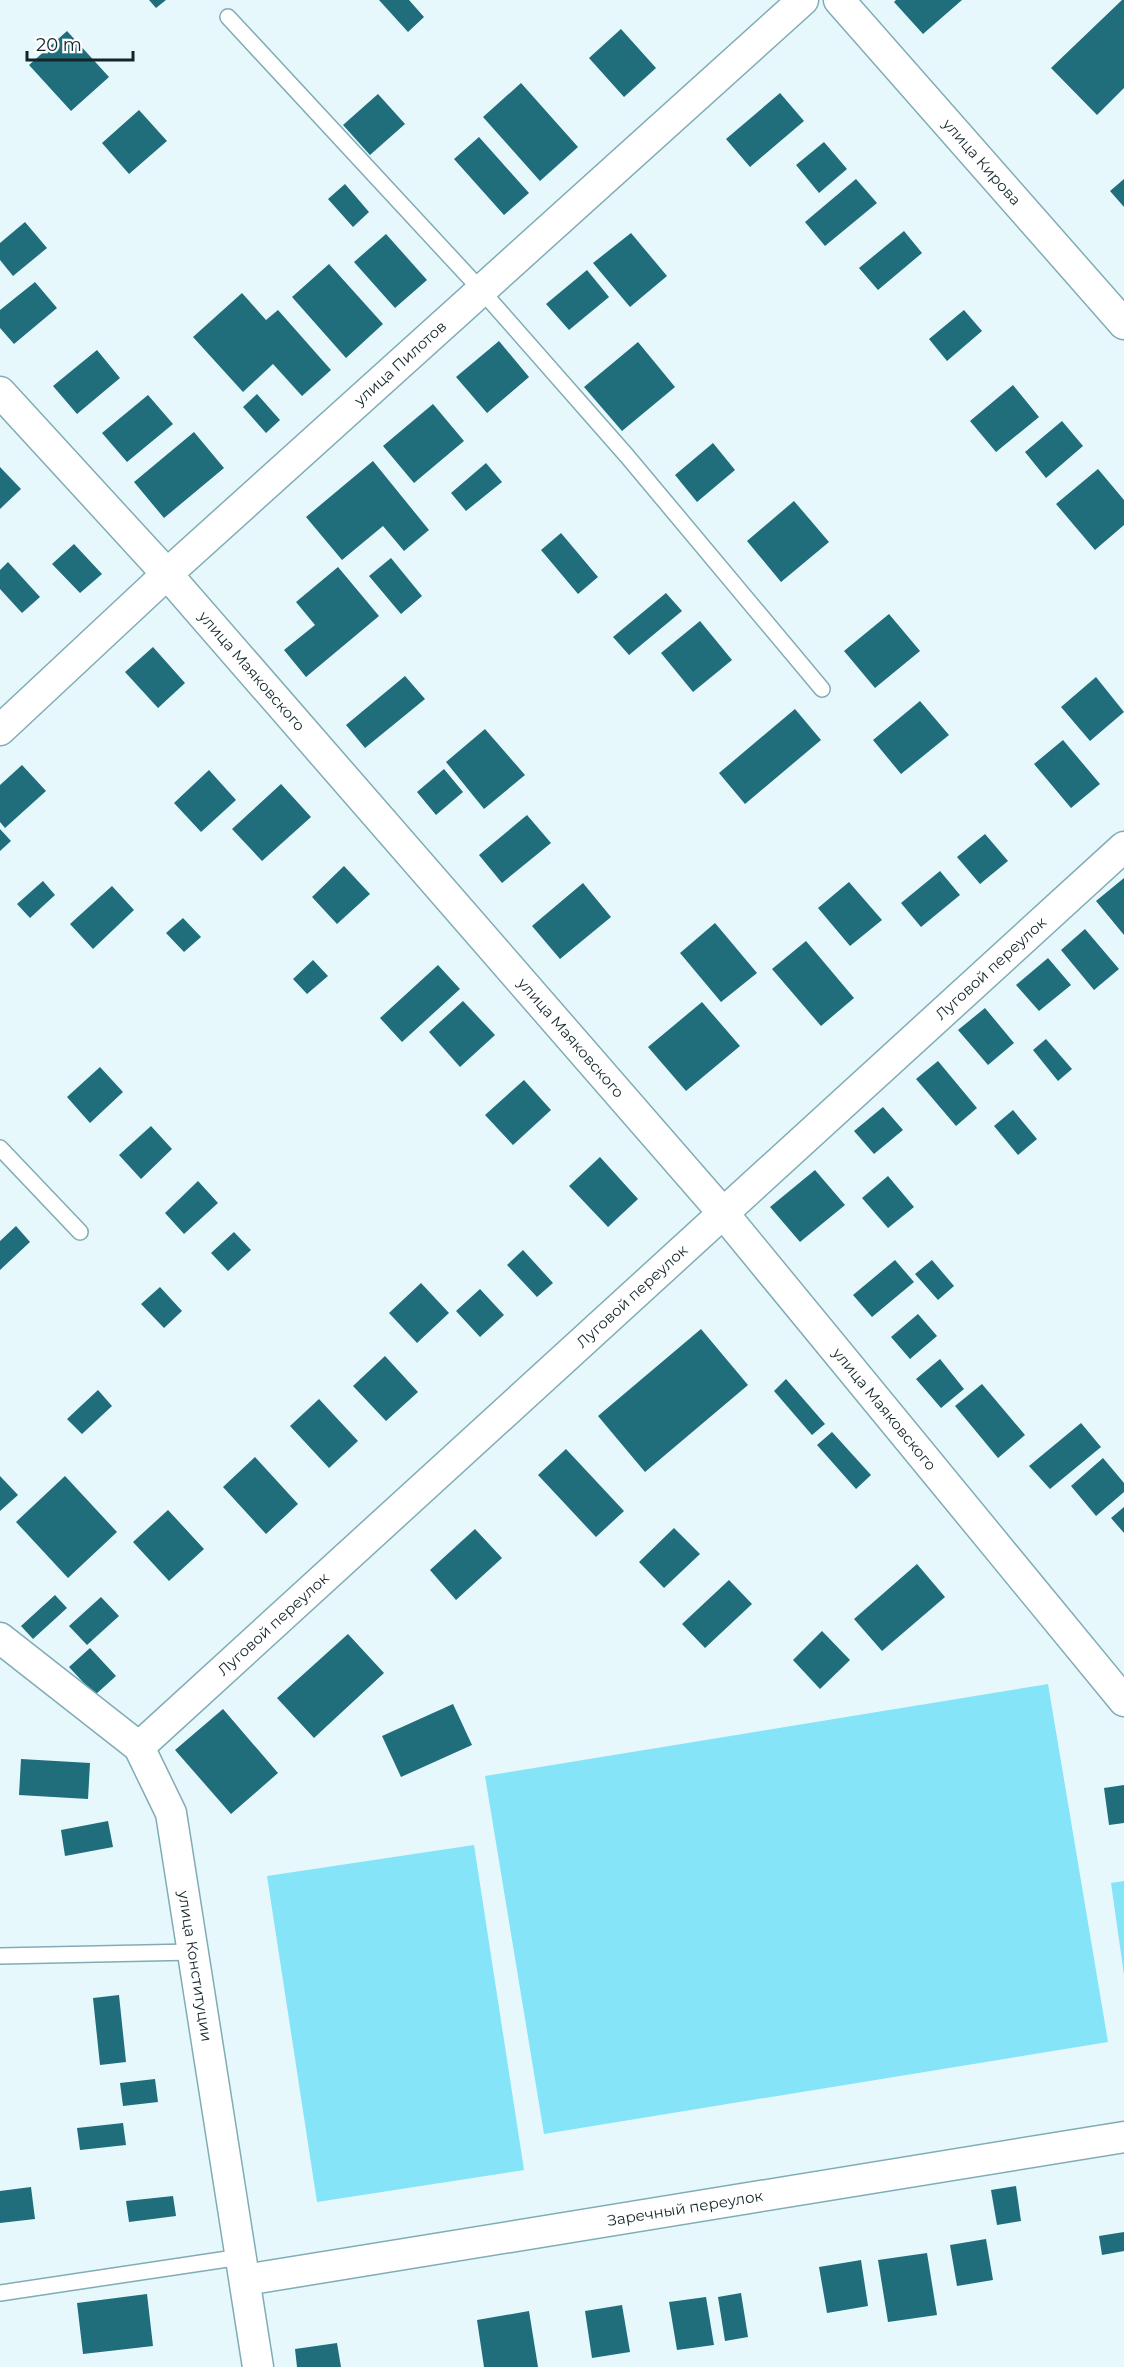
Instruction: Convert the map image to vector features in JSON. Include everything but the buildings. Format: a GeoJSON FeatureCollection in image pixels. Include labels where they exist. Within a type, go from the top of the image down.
{"type":"FeatureCollection","features":[{"type":"Feature","properties":{"kind":"street","name":"улица Пилотов"},"geometry":{"type":"LineString","coordinates":[[0,730],[167,574],[803,0]]}},
{"type":"Feature","properties":{"kind":"street","name":"улица Кирова"},"geometry":{"type":"LineString","coordinates":[[839,0],[1124,324]]}},
{"type":"Feature","properties":{"kind":"street","name":"улица Маяковского"},"geometry":{"type":"LineString","coordinates":[[0,392],[167,574],[723,1213],[1124,1701]]}},
{"type":"Feature","properties":{"kind":"street","name":"Луговой переулок"},"geometry":{"type":"LineString","coordinates":[[139,1747],[1124,847]]}},
{"type":"Feature","properties":{"kind":"street","name":"улица Конституции"},"geometry":{"type":"LineString","coordinates":[[0,1638],[139,1747],[171,1813],[258,2367]]}},
{"type":"Feature","properties":{"kind":"street","name":"Заречный переулок"},"geometry":{"type":"LineString","coordinates":[[243,2269],[1124,2137]]}},
{"type":"Feature","properties":{"kind":"lane"},"geometry":{"type":"LineString","coordinates":[[228,17],[482,290],[627,456],[822,689]]}},
{"type":"Feature","properties":{"kind":"lane"},"geometry":{"type":"LineString","coordinates":[[0,1148],[80,1232]]}},
{"type":"Feature","properties":{"kind":"lane"},"geometry":{"type":"LineString","coordinates":[[0,1956],[193,1952]]}},
{"type":"Feature","properties":{"kind":"lane"},"geometry":{"type":"LineString","coordinates":[[0,2294],[243,2269]]}},
{"type":"Feature","properties":{"kind":"shaded area"},"geometry":{"type":"Polygon","coordinates":[[[1048,1684],[1108,2042],[544,2134],[485,1776],[1048,1684]]]}},
{"type":"Feature","properties":{"kind":"shaded area"},"geometry":{"type":"Polygon","coordinates":[[[474,1845],[524,2170],[317,2202],[267,1876],[474,1845]]]}},
{"type":"Feature","properties":{"kind":"shaded area"},"geometry":{"type":"Polygon","coordinates":[[[1124,1881],[1124,1975],[1111,1883],[1124,1881]]]}}]}
